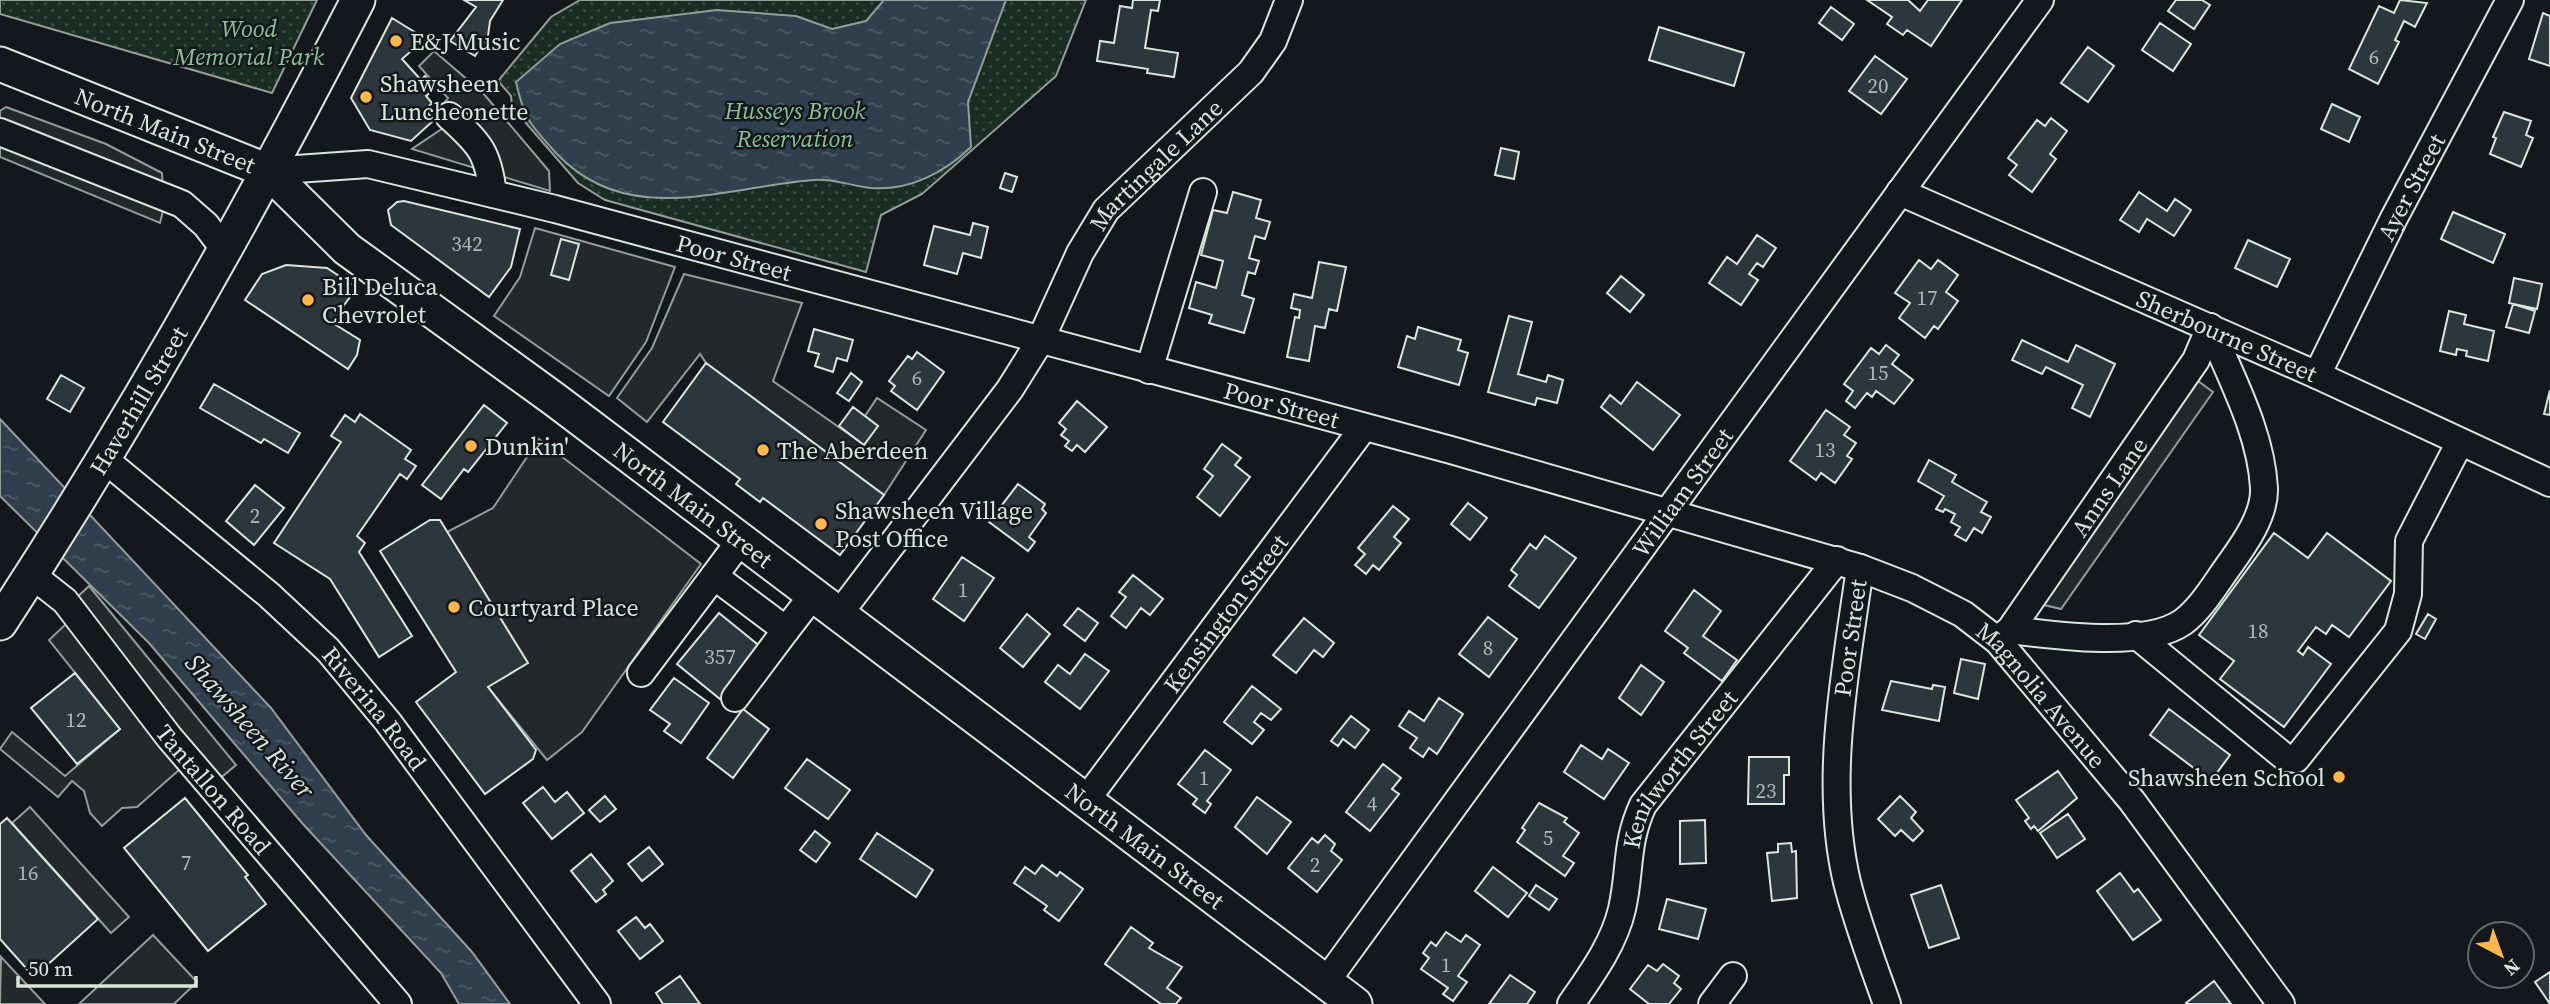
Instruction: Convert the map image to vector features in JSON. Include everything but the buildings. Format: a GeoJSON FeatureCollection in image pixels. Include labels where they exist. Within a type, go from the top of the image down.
{"type":"FeatureCollection","features":[{"type":"Feature","properties":{"kind":"main road","name":"Haverhill Street"},"geometry":{"type":"LineString","coordinates":[[0,623],[96,472],[268,171],[358,0]]}},
{"type":"Feature","properties":{"kind":"main road","name":"North Main Street"},"geometry":{"type":"LineString","coordinates":[[0,64],[268,171],[347,249],[554,398],[1086,800],[1336,994],[1355,1004]]}},
{"type":"Feature","properties":{"kind":"street","name":"Martingale Lane"},"geometry":{"type":"LineString","coordinates":[[735,698],[786,631],[826,605],[1010,389],[1040,341],[1080,253],[1106,210],[1251,72],[1273,41],[1289,0]]}},
{"type":"Feature","properties":{"kind":"street","name":"William Street"},"geometry":{"type":"LineString","coordinates":[[1336,994],[1669,511],[2040,0]]}},
{"type":"Feature","properties":{"kind":"street","name":"Ayer Street"},"geometry":{"type":"LineString","coordinates":[[2317,375],[2394,218],[2510,0]]}},
{"type":"Feature","properties":{"kind":"street"},"geometry":{"type":"LineString","coordinates":[[449,116],[477,141],[490,165],[493,194]]}},
{"type":"Feature","properties":{"kind":"street"},"geometry":{"type":"LineString","coordinates":[[0,132],[182,204],[206,225],[224,249]]}},
{"type":"Feature","properties":{"kind":"street","name":"Poor Street"},"geometry":{"type":"LineString","coordinates":[[268,171],[368,164],[493,194],[1364,427],[1849,564],[1839,808],[1847,882],[1887,1004]]}},
{"type":"Feature","properties":{"kind":"street"},"geometry":{"type":"LineString","coordinates":[[1149,370],[1203,191]]}},
{"type":"Feature","properties":{"kind":"street","name":"Sherbourne Street"},"geometry":{"type":"LineString","coordinates":[[1900,192],[2210,327],[2550,483]]}},
{"type":"Feature","properties":{"kind":"street"},"geometry":{"type":"LineString","coordinates":[[2004,635],[2098,639],[2136,635],[2176,625],[2192,613],[2238,552],[2260,510],[2264,492],[2258,449],[2210,327]]}},
{"type":"Feature","properties":{"kind":"street","name":"Anns Lane"},"geometry":{"type":"LineString","coordinates":[[2004,635],[2196,360],[2210,327]]}},
{"type":"Feature","properties":{"kind":"street","name":"Kensington Street"},"geometry":{"type":"LineString","coordinates":[[1086,800],[1364,427]]}},
{"type":"Feature","properties":{"kind":"street"},"geometry":{"type":"LineString","coordinates":[[2136,635],[2286,758],[2296,759],[2398,631],[2408,594],[2409,541],[2460,442]]}},
{"type":"Feature","properties":{"kind":"street","name":"Riverina Road"},"geometry":{"type":"LineString","coordinates":[[96,472],[269,595],[328,650],[388,722],[597,1004]]}},
{"type":"Feature","properties":{"kind":"street"},"geometry":{"type":"LineString","coordinates":[[641,673],[740,541]]}},
{"type":"Feature","properties":{"kind":"street","name":"Magnolia Avenue"},"geometry":{"type":"LineString","coordinates":[[1849,564],[1912,588],[2004,635],[2132,801],[2281,1004]]}},
{"type":"Feature","properties":{"kind":"street","name":"Kenilworth Street"},"geometry":{"type":"LineString","coordinates":[[1572,1004],[1602,955],[1619,920],[1628,848],[1643,805],[1849,564]]}},
{"type":"Feature","properties":{"kind":"street","name":"Tantallon Road"},"geometry":{"type":"LineString","coordinates":[[37,566],[169,737],[398,1004]]}},
{"type":"Feature","properties":{"kind":"street"},"geometry":{"type":"LineString","coordinates":[[714,576],[786,631]]}},
{"type":"Feature","properties":{"kind":"street"},"geometry":{"type":"LineString","coordinates":[[1712,1004],[1733,976]]}},
{"type":"Feature","properties":{"kind":"green space","name":"Wood Memorial Park"},"geometry":{"type":"Polygon","coordinates":[[[0,0],[317,0],[272,93],[0,14],[0,0]]]}},
{"type":"Feature","properties":{"kind":"green space","name":"Husseys Brook Reservation"},"geometry":{"type":"Polygon","coordinates":[[[580,0],[1086,0],[1056,76],[922,194],[881,215],[866,272],[605,200],[578,183],[512,107],[511,96],[498,81],[551,17],[580,0]]]}},
{"type":"Feature","properties":{"kind":"shaded area"},"geometry":{"type":"Polygon","coordinates":[[[434,51],[483,93],[549,171],[550,191],[412,149],[449,124],[438,111],[448,98],[419,66],[434,51]]]}},
{"type":"Feature","properties":{"kind":"shaded area"},"geometry":{"type":"Polygon","coordinates":[[[6,107],[106,144],[162,173],[164,207],[160,223],[0,157],[0,111],[6,107]]]}},
{"type":"Feature","properties":{"kind":"shaded area"},"geometry":{"type":"Polygon","coordinates":[[[535,228],[675,267],[646,342],[609,396],[494,316],[520,277],[535,228]]]}},
{"type":"Feature","properties":{"kind":"shaded area"},"geometry":{"type":"Polygon","coordinates":[[[684,274],[802,303],[773,381],[863,444],[878,426],[865,416],[877,398],[926,430],[884,495],[706,363],[700,354],[647,422],[617,398],[652,348],[684,274]]]}},
{"type":"Feature","properties":{"kind":"shaded area"},"geometry":{"type":"Polygon","coordinates":[[[2198,381],[2213,392],[2061,609],[2040,604],[2198,381]]]}},
{"type":"Feature","properties":{"kind":"shaded area"},"geometry":{"type":"Polygon","coordinates":[[[539,439],[701,564],[582,732],[547,760],[488,687],[447,532],[493,508],[539,439]]]}},
{"type":"Feature","properties":{"kind":"shaded area"},"geometry":{"type":"Polygon","coordinates":[[[89,586],[236,765],[218,780],[196,755],[137,807],[122,808],[102,826],[90,813],[84,791],[72,781],[58,797],[0,749],[12,732],[65,776],[120,729],[49,640],[65,625],[73,601],[89,586]]]}},
{"type":"Feature","properties":{"kind":"shaded area"},"geometry":{"type":"Polygon","coordinates":[[[30,807],[129,917],[111,933],[12,823],[30,807]]]}},
{"type":"Feature","properties":{"kind":"shaded area"},"geometry":{"type":"Polygon","coordinates":[[[153,935],[197,982],[174,1004],[79,1004],[153,935]]]}},
{"type":"Feature","properties":{"kind":"shaded area"},"geometry":{"type":"Polygon","coordinates":[[[1,957],[45,1004],[0,1004],[1,957]]]}},
{"type":"Feature","properties":{"kind":"water","name":"Husseys Brook Reservation"},"geometry":{"type":"Polygon","coordinates":[[[884,0],[1006,0],[968,102],[971,147],[938,172],[899,187],[871,188],[813,180],[678,198],[646,197],[614,191],[585,177],[557,154],[530,121],[519,95],[516,82],[560,44],[610,23],[717,10],[796,16],[832,29],[866,21],[884,0]]]}},
{"type":"Feature","properties":{"kind":"water","name":"Shawsheen River"},"geometry":{"type":"Polygon","coordinates":[[[0,419],[271,708],[366,835],[472,952],[510,1004],[459,1004],[441,973],[302,823],[149,643],[0,496],[0,419]]]}},
{"type":"Feature","properties":{"kind":"place","name":"E&J Music"},"geometry":{"type":"Point","coordinates":[396,41]}},
{"type":"Feature","properties":{"kind":"place","name":"Shawsheen Luncheonette"},"geometry":{"type":"Point","coordinates":[366,97]}},
{"type":"Feature","properties":{"kind":"place","name":"Bill Deluca Chevrolet"},"geometry":{"type":"Point","coordinates":[308,300]}},
{"type":"Feature","properties":{"kind":"place","name":"Dunkin'"},"geometry":{"type":"Point","coordinates":[471,446]}},
{"type":"Feature","properties":{"kind":"place","name":"The Aberdeen"},"geometry":{"type":"Point","coordinates":[763,450]}},
{"type":"Feature","properties":{"kind":"place","name":"Shawsheen Village Post Office"},"geometry":{"type":"Point","coordinates":[821,524]}},
{"type":"Feature","properties":{"kind":"place","name":"Courtyard Place"},"geometry":{"type":"Point","coordinates":[454,607]}},
{"type":"Feature","properties":{"kind":"place","name":"Shawsheen School"},"geometry":{"type":"Point","coordinates":[2339,777]}}]}
